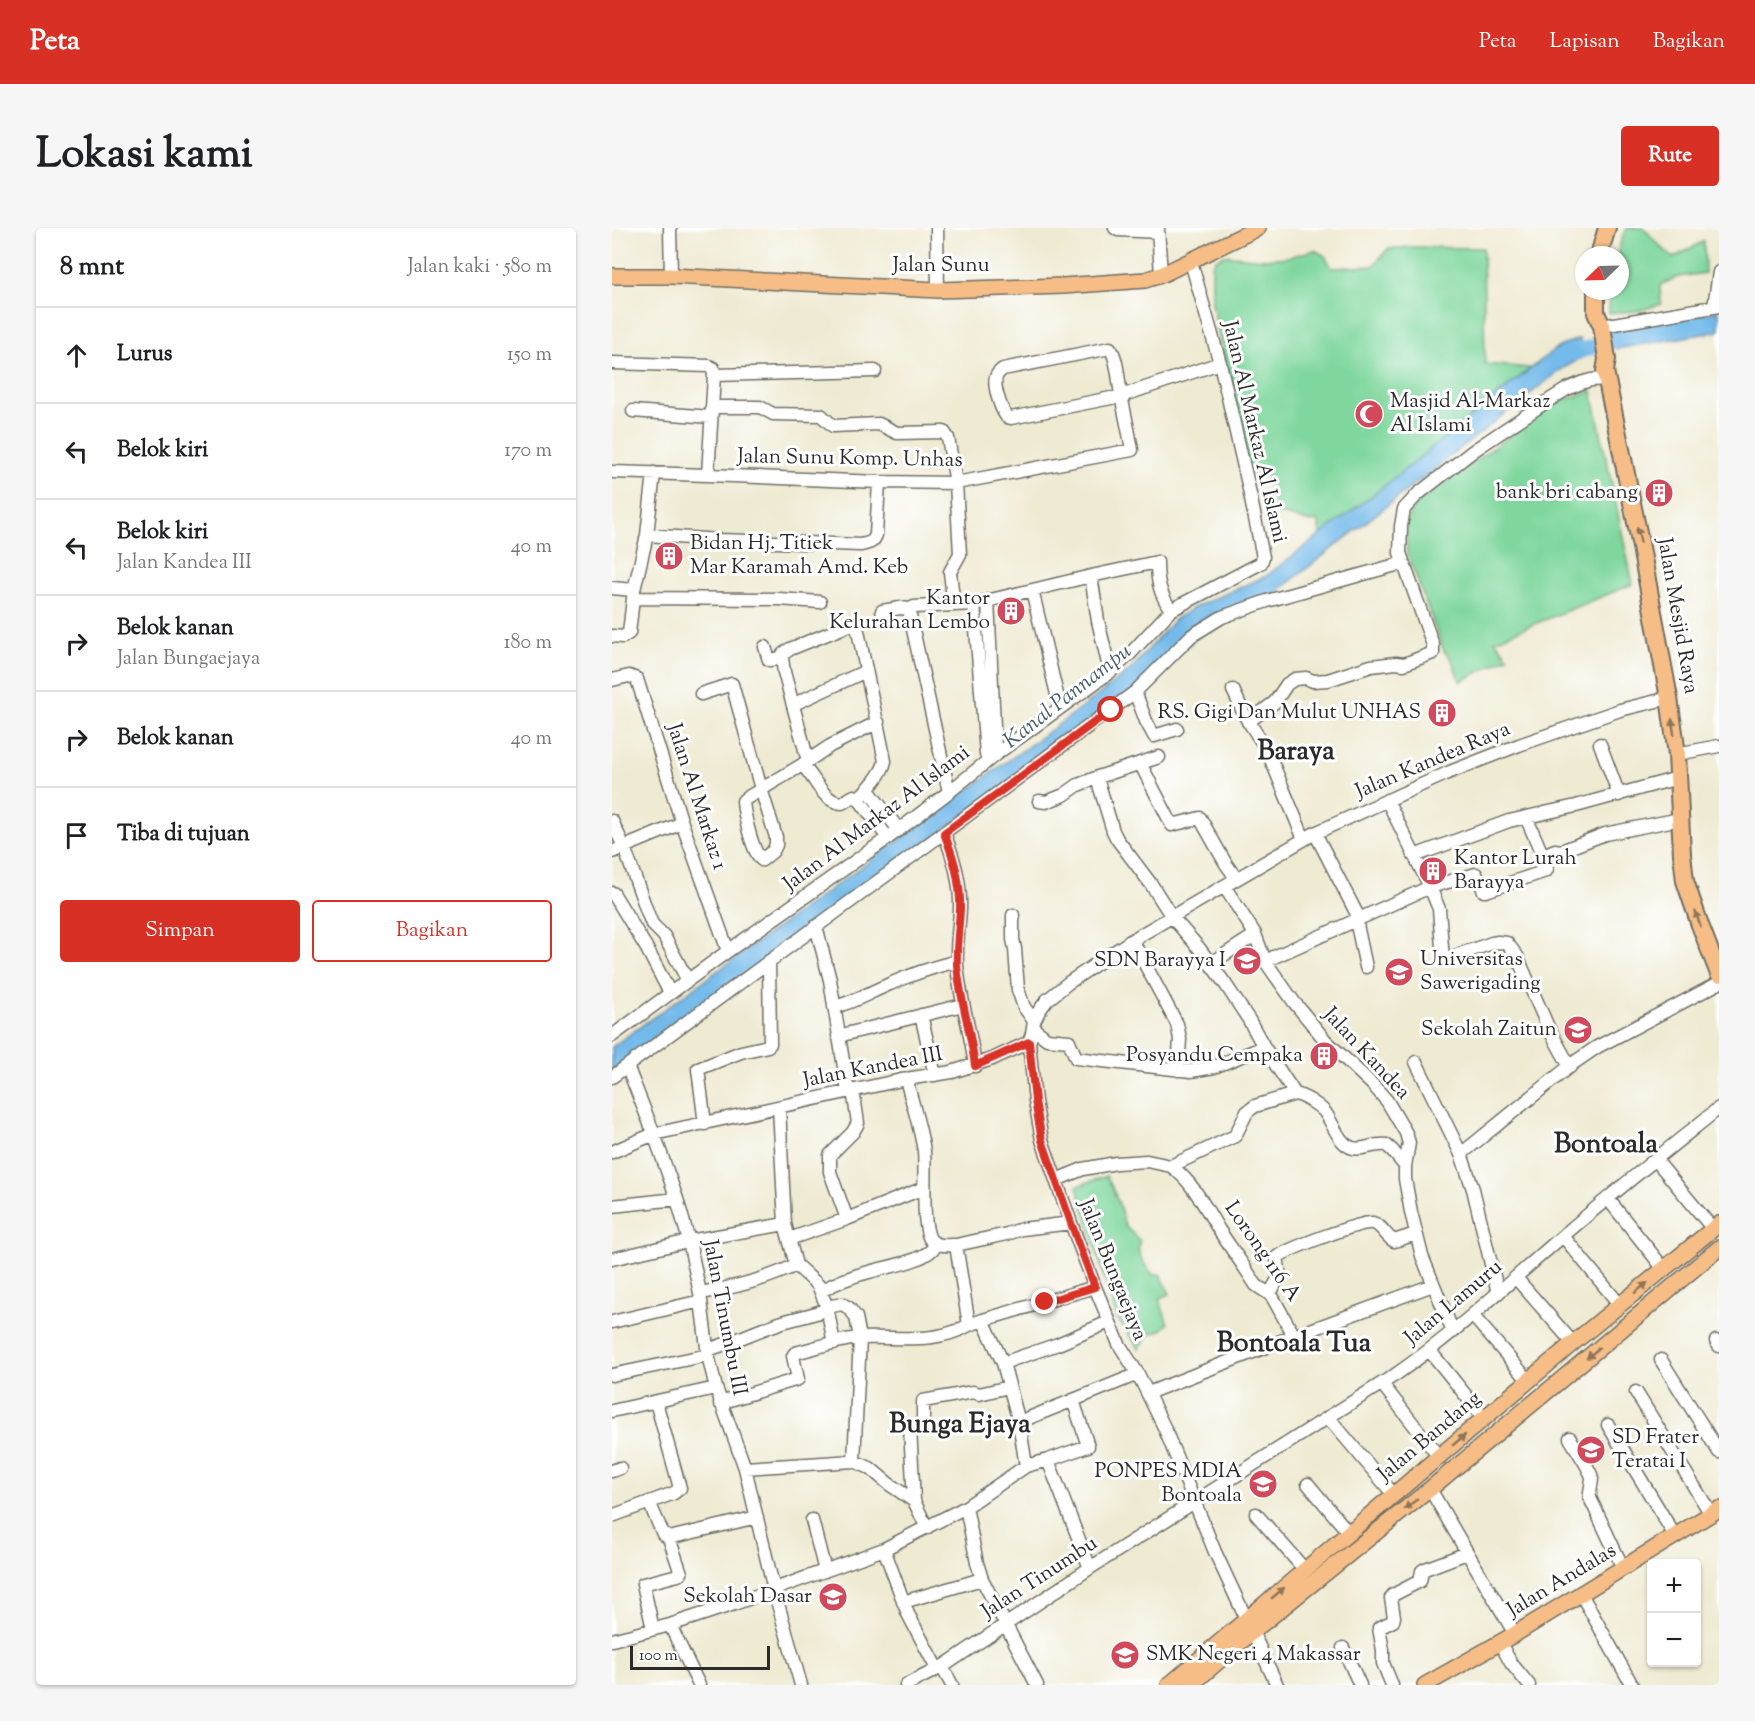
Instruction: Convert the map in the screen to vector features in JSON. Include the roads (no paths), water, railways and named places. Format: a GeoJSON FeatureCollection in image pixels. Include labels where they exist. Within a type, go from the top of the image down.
{"type":"FeatureCollection","features":[{"type":"Feature","properties":{"kind":"highway"},"geometry":{"type":"LineString","coordinates":[[1602,246],[1607,228]]}},
{"type":"Feature","properties":{"kind":"highway","name":"Jalan Mesjid Raya"},"geometry":{"type":"LineString","coordinates":[[1597,300],[1599,335],[1607,359],[1606,375],[1669,698],[1677,754],[1685,881],[1719,974]]}},
{"type":"Feature","properties":{"kind":"main road","name":"Jalan Sunu"},"geometry":{"type":"LineString","coordinates":[[612,276],[670,276],[938,290],[1063,286],[1145,280],[1191,262],[1258,228]]}},
{"type":"Feature","properties":{"kind":"main road","name":"Jalan Bandang"},"geometry":{"type":"LineString","coordinates":[[1191,1685],[1305,1570],[1573,1343],[1716,1227]]}},
{"type":"Feature","properties":{"kind":"main road","name":"Jalan Bandang"},"geometry":{"type":"LineString","coordinates":[[1169,1685],[1430,1489],[1719,1248]]}},
{"type":"Feature","properties":{"kind":"main road"},"geometry":{"type":"LineString","coordinates":[[1558,1356],[1571,1371]]}},
{"type":"Feature","properties":{"kind":"main road","name":"Jalan Andalas"},"geometry":{"type":"LineString","coordinates":[[1425,1685],[1515,1634],[1715,1511]]}},
{"type":"Feature","properties":{"kind":"street"},"geometry":{"type":"LineString","coordinates":[[670,228],[670,276]]}},
{"type":"Feature","properties":{"kind":"street"},"geometry":{"type":"LineString","coordinates":[[937,228],[938,290]]}},
{"type":"Feature","properties":{"kind":"street"},"geometry":{"type":"LineString","coordinates":[[1115,228],[1118,230],[1158,230],[1161,275]]}},
{"type":"Feature","properties":{"kind":"street","name":"Jalan Al Markaz Al Islami"},"geometry":{"type":"LineString","coordinates":[[612,1036],[899,830],[990,758],[1110,672],[1171,610],[1258,566],[1263,561],[1220,363],[1191,262]]}},
{"type":"Feature","properties":{"kind":"street"},"geometry":{"type":"LineString","coordinates":[[1599,335],[1716,307],[1719,272]]}},
{"type":"Feature","properties":{"kind":"street"},"geometry":{"type":"LineString","coordinates":[[1121,396],[1114,355],[1107,347],[1003,369],[997,374],[995,380],[1002,411],[1011,418],[1121,396],[1220,363]]}},
{"type":"Feature","properties":{"kind":"street"},"geometry":{"type":"LineString","coordinates":[[612,363],[713,370],[875,371]]}},
{"type":"Feature","properties":{"kind":"street"},"geometry":{"type":"LineString","coordinates":[[708,475],[713,370]]}},
{"type":"Feature","properties":{"kind":"street"},"geometry":{"type":"LineString","coordinates":[[1248,722],[1275,702],[1287,684],[1295,679],[1328,680],[1371,666],[1404,664],[1433,653],[1433,645],[1400,553],[1404,509],[1418,494],[1473,451],[1567,389],[1606,375]]}},
{"type":"Feature","properties":{"kind":"street","name":"Jalan Sunu Komp. Unhas"},"geometry":{"type":"LineString","coordinates":[[612,472],[956,483],[1132,450],[1121,396]]}},
{"type":"Feature","properties":{"kind":"street"},"geometry":{"type":"LineString","coordinates":[[633,411],[712,412],[760,407],[773,414],[817,414],[824,416],[833,426],[879,424],[897,433],[944,432],[948,438],[956,483],[960,554],[950,572],[953,598]]}},
{"type":"Feature","properties":{"kind":"street"},"geometry":{"type":"LineString","coordinates":[[612,636],[622,637],[629,633],[634,594],[647,535],[654,473]]}},
{"type":"Feature","properties":{"kind":"street"},"geometry":{"type":"LineString","coordinates":[[647,535],[719,540],[870,543],[876,535],[879,482]]}},
{"type":"Feature","properties":{"kind":"street"},"geometry":{"type":"LineString","coordinates":[[911,616],[917,606],[974,604],[1157,562],[1158,586],[1171,610]]}},
{"type":"Feature","properties":{"kind":"street"},"geometry":{"type":"LineString","coordinates":[[612,1077],[1135,692],[1191,636],[1222,617],[1267,601],[1403,563]]}},
{"type":"Feature","properties":{"kind":"street"},"geometry":{"type":"LineString","coordinates":[[1091,576],[1098,621],[1110,672]]}},
{"type":"Feature","properties":{"kind":"street"},"geometry":{"type":"LineString","coordinates":[[612,588],[634,594],[820,602]]}},
{"type":"Feature","properties":{"kind":"street"},"geometry":{"type":"LineString","coordinates":[[1032,590],[1060,707]]}},
{"type":"Feature","properties":{"kind":"street"},"geometry":{"type":"LineString","coordinates":[[974,604],[991,750],[988,601]]}},
{"type":"Feature","properties":{"kind":"street"},"geometry":{"type":"LineString","coordinates":[[882,611],[900,608],[911,616],[949,792]]}},
{"type":"Feature","properties":{"kind":"street"},"geometry":{"type":"LineString","coordinates":[[858,798],[868,790],[884,768],[885,761],[858,631],[852,624],[786,651],[782,658],[807,768],[817,784],[834,802],[842,803],[854,796],[858,798],[888,838]]}},
{"type":"Feature","properties":{"kind":"street"},"geometry":{"type":"LineString","coordinates":[[765,647],[769,660],[782,658]]}},
{"type":"Feature","properties":{"kind":"street"},"geometry":{"type":"LineString","coordinates":[[794,704],[866,671]]}},
{"type":"Feature","properties":{"kind":"street","name":"Jalan Al Markaz 1"},"geometry":{"type":"LineString","coordinates":[[612,680],[629,676],[637,679],[682,823],[728,951]]}},
{"type":"Feature","properties":{"kind":"street"},"geometry":{"type":"LineString","coordinates":[[701,694],[732,684],[761,789],[776,837],[773,851],[762,860],[755,852],[743,803],[745,799],[761,789],[805,763],[830,746],[878,722]]}},
{"type":"Feature","properties":{"kind":"street"},"geometry":{"type":"LineString","coordinates":[[1233,690],[1248,722],[1267,750],[1310,836],[1358,919],[1366,967]]}},
{"type":"Feature","properties":{"kind":"street"},"geometry":{"type":"LineString","coordinates":[[1135,692],[1154,736],[1177,729]]}},
{"type":"Feature","properties":{"kind":"street","name":"Jalan Kandea Raya"},"geometry":{"type":"LineString","coordinates":[[1224,886],[1310,836],[1450,772],[1577,724],[1638,704],[1669,698]]}},
{"type":"Feature","properties":{"kind":"street"},"geometry":{"type":"LineString","coordinates":[[1600,744],[1619,795]]}},
{"type":"Feature","properties":{"kind":"street"},"geometry":{"type":"LineString","coordinates":[[1677,754],[1719,746]]}},
{"type":"Feature","properties":{"kind":"street"},"geometry":{"type":"LineString","coordinates":[[1039,801],[1064,795],[1078,785],[1159,757]]}},
{"type":"Feature","properties":{"kind":"street"},"geometry":{"type":"LineString","coordinates":[[1140,763],[1172,825],[1200,818],[1236,878]]}},
{"type":"Feature","properties":{"kind":"street"},"geometry":{"type":"LineString","coordinates":[[1097,778],[1117,839],[1151,884],[1172,917],[1243,1010],[1295,1094]]}},
{"type":"Feature","properties":{"kind":"street"},"geometry":{"type":"LineString","coordinates":[[1414,856],[1509,821],[1619,795],[1678,778]]}},
{"type":"Feature","properties":{"kind":"street"},"geometry":{"type":"LineString","coordinates":[[868,790],[899,830]]}},
{"type":"Feature","properties":{"kind":"street"},"geometry":{"type":"LineString","coordinates":[[1387,800],[1430,887],[1441,915],[1443,960],[1498,942],[1507,943],[1517,957],[1548,1027],[1570,1067]]}},
{"type":"Feature","properties":{"kind":"street"},"geometry":{"type":"LineString","coordinates":[[1265,961],[1430,887],[1476,874],[1484,891],[1492,890],[1546,871],[1547,866],[1543,855],[1526,817]]}},
{"type":"Feature","properties":{"kind":"street"},"geometry":{"type":"LineString","coordinates":[[1543,855],[1605,834],[1680,819]]}},
{"type":"Feature","properties":{"kind":"street"},"geometry":{"type":"LineString","coordinates":[[612,821],[618,849],[652,924],[664,936],[688,981]]}},
{"type":"Feature","properties":{"kind":"street"},"geometry":{"type":"LineString","coordinates":[[618,849],[682,823]]}},
{"type":"Feature","properties":{"kind":"street"},"geometry":{"type":"LineString","coordinates":[[944,833],[959,886],[957,961],[975,1066]]}},
{"type":"Feature","properties":{"kind":"street"},"geometry":{"type":"LineString","coordinates":[[1029,1042],[1033,1024],[1047,1000],[1058,990],[1132,940],[1224,886]]}},
{"type":"Feature","properties":{"kind":"street","name":"Jalan Kandea"},"geometry":{"type":"LineString","coordinates":[[1224,886],[1255,935],[1265,961],[1294,1002],[1319,1034],[1390,1104],[1408,1138],[1405,1166],[1407,1191],[1416,1234],[1422,1256],[1453,1332]]}},
{"type":"Feature","properties":{"kind":"street"},"geometry":{"type":"LineString","coordinates":[[613,893],[646,947],[670,993]]}},
{"type":"Feature","properties":{"kind":"street"},"geometry":{"type":"LineString","coordinates":[[1012,915],[1016,976],[1024,1007],[1033,1024],[1047,1039],[1068,1041],[1076,1058],[1191,1071],[1214,1067],[1264,1047]]}},
{"type":"Feature","properties":{"kind":"street"},"geometry":{"type":"LineString","coordinates":[[816,926],[830,980],[838,1036],[858,1123],[853,1132],[830,1155],[830,1172],[847,1219]]}},
{"type":"Feature","properties":{"kind":"street"},"geometry":{"type":"LineString","coordinates":[[1210,964],[1255,935]]}},
{"type":"Feature","properties":{"kind":"street"},"geometry":{"type":"LineString","coordinates":[[1132,940],[1177,1024],[1180,1039],[1178,1070]]}},
{"type":"Feature","properties":{"kind":"street"},"geometry":{"type":"LineString","coordinates":[[705,1124],[698,1069],[770,1044],[769,961]]}},
{"type":"Feature","properties":{"kind":"street"},"geometry":{"type":"LineString","coordinates":[[834,1007],[851,1003],[931,968],[957,961]]}},
{"type":"Feature","properties":{"kind":"street"},"geometry":{"type":"LineString","coordinates":[[1461,1154],[1585,1055],[1612,1038],[1719,983]]}},
{"type":"Feature","properties":{"kind":"street"},"geometry":{"type":"LineString","coordinates":[[838,1036],[963,1005]]}},
{"type":"Feature","properties":{"kind":"street"},"geometry":{"type":"LineString","coordinates":[[921,1016],[935,1075]]}},
{"type":"Feature","properties":{"kind":"street","name":"Jalan Kandea III"},"geometry":{"type":"LineString","coordinates":[[612,1152],[654,1134],[975,1066],[1029,1042]]}},
{"type":"Feature","properties":{"kind":"street","name":"Jalan Bungaejaya"},"geometry":{"type":"LineString","coordinates":[[1029,1042],[1039,1124],[1047,1155],[1095,1287],[1119,1344],[1138,1374],[1169,1437],[1194,1502],[1249,1626]]}},
{"type":"Feature","properties":{"kind":"street"},"geometry":{"type":"LineString","coordinates":[[1416,1062],[1461,1154],[1473,1190],[1498,1293]]}},
{"type":"Feature","properties":{"kind":"street","name":"Jalan Tinumbu III"},"geometry":{"type":"LineString","coordinates":[[627,1066],[654,1134],[689,1241],[716,1388],[745,1468],[774,1590],[801,1685]]}},
{"type":"Feature","properties":{"kind":"street"},"geometry":{"type":"LineString","coordinates":[[906,1079],[922,1137],[928,1234],[933,1242],[956,1245],[997,1237],[1022,1229],[1071,1223]]}},
{"type":"Feature","properties":{"kind":"street"},"geometry":{"type":"LineString","coordinates":[[1056,1180],[1083,1169],[1116,1163],[1147,1161],[1171,1166],[1235,1136],[1247,1112],[1255,1106],[1295,1094],[1302,1095],[1323,1111],[1341,1139],[1348,1145],[1356,1149],[1386,1144],[1405,1166]]}},
{"type":"Feature","properties":{"kind":"street"},"geometry":{"type":"LineString","coordinates":[[779,1107],[785,1224],[796,1265],[818,1285],[821,1291],[834,1343]]}},
{"type":"Feature","properties":{"kind":"street","name":"Jalan Lamuru"},"geometry":{"type":"LineString","coordinates":[[1194,1502],[1382,1384],[1430,1351],[1563,1236],[1719,1108]]}},
{"type":"Feature","properties":{"kind":"street"},"geometry":{"type":"LineString","coordinates":[[1655,1160],[1716,1227]]}},
{"type":"Feature","properties":{"kind":"street","name":"Lorong 116 A"},"geometry":{"type":"LineString","coordinates":[[1171,1166],[1200,1196],[1256,1285],[1270,1293],[1294,1336]]}},
{"type":"Feature","properties":{"kind":"street"},"geometry":{"type":"LineString","coordinates":[[789,1239],[924,1188]]}},
{"type":"Feature","properties":{"kind":"street"},"geometry":{"type":"LineString","coordinates":[[612,1206],[677,1199]]}},
{"type":"Feature","properties":{"kind":"street"},"geometry":{"type":"LineString","coordinates":[[1608,1199],[1664,1269]]}},
{"type":"Feature","properties":{"kind":"street"},"geometry":{"type":"LineString","coordinates":[[1270,1293],[1280,1276],[1277,1257],[1307,1244],[1370,1223],[1379,1226],[1394,1242],[1416,1234]]}},
{"type":"Feature","properties":{"kind":"street"},"geometry":{"type":"LineString","coordinates":[[612,1259],[689,1241],[785,1224]]}},
{"type":"Feature","properties":{"kind":"street"},"geometry":{"type":"LineString","coordinates":[[1563,1236],[1620,1305]]}},
{"type":"Feature","properties":{"kind":"street"},"geometry":{"type":"LineString","coordinates":[[821,1291],[866,1273],[913,1260],[933,1250],[937,1244]]}},
{"type":"Feature","properties":{"kind":"street"},"geometry":{"type":"LineString","coordinates":[[956,1245],[969,1325]]}},
{"type":"Feature","properties":{"kind":"street"},"geometry":{"type":"LineString","coordinates":[[612,1322],[755,1282],[796,1265]]}},
{"type":"Feature","properties":{"kind":"street"},"geometry":{"type":"LineString","coordinates":[[1516,1278],[1573,1343]]}},
{"type":"Feature","properties":{"kind":"street"},"geometry":{"type":"LineString","coordinates":[[1148,1393],[1433,1285]]}},
{"type":"Feature","properties":{"kind":"street"},"geometry":{"type":"LineString","coordinates":[[720,1403],[798,1379],[793,1354],[860,1338],[934,1338],[983,1320],[1095,1287]]}},
{"type":"Feature","properties":{"kind":"street"},"geometry":{"type":"LineString","coordinates":[[612,1375],[708,1352],[787,1320],[810,1316],[842,1304],[849,1308],[856,1317],[860,1338],[854,1461]]}},
{"type":"Feature","properties":{"kind":"street"},"geometry":{"type":"LineString","coordinates":[[1473,1316],[1529,1381]]}},
{"type":"Feature","properties":{"kind":"street"},"geometry":{"type":"LineString","coordinates":[[983,1320],[1003,1363],[1019,1422],[1026,1466]]}},
{"type":"Feature","properties":{"kind":"street"},"geometry":{"type":"LineString","coordinates":[[1003,1363],[1058,1344],[1109,1322]]}},
{"type":"Feature","properties":{"kind":"street"},"geometry":{"type":"LineString","coordinates":[[1430,1351],[1484,1418]]}},
{"type":"Feature","properties":{"kind":"street"},"geometry":{"type":"LineString","coordinates":[[1661,1360],[1719,1452]]}},
{"type":"Feature","properties":{"kind":"street"},"geometry":{"type":"LineString","coordinates":[[1019,1422],[1138,1374]]}},
{"type":"Feature","properties":{"kind":"street"},"geometry":{"type":"LineString","coordinates":[[1382,1384],[1439,1457]]}},
{"type":"Feature","properties":{"kind":"street"},"geometry":{"type":"LineString","coordinates":[[927,1528],[914,1501],[910,1428],[923,1425],[922,1401],[973,1392],[979,1394],[1009,1387]]}},
{"type":"Feature","properties":{"kind":"street"},"geometry":{"type":"LineString","coordinates":[[612,1412],[716,1388]]}},
{"type":"Feature","properties":{"kind":"street"},"geometry":{"type":"LineString","coordinates":[[1636,1392],[1715,1511]]}},
{"type":"Feature","properties":{"kind":"street"},"geometry":{"type":"LineString","coordinates":[[612,1640],[670,1625],[774,1590],[884,1549],[966,1507],[1026,1466],[1088,1446],[1073,1400]]}},
{"type":"Feature","properties":{"kind":"street"},"geometry":{"type":"LineString","coordinates":[[612,1516],[674,1493],[680,1488],[656,1402]]}},
{"type":"Feature","properties":{"kind":"street"},"geometry":{"type":"LineString","coordinates":[[1328,1417],[1394,1495]]}},
{"type":"Feature","properties":{"kind":"street"},"geometry":{"type":"LineString","coordinates":[[1608,1425],[1675,1536]]}},
{"type":"Feature","properties":{"kind":"street"},"geometry":{"type":"LineString","coordinates":[[1570,1438],[1592,1479],[1590,1498],[1623,1568]]}},
{"type":"Feature","properties":{"kind":"street"},"geometry":{"type":"LineString","coordinates":[[1048,1460],[1090,1568]]}},
{"type":"Feature","properties":{"kind":"street"},"geometry":{"type":"LineString","coordinates":[[745,1468],[854,1461],[870,1468],[914,1501]]}},
{"type":"Feature","properties":{"kind":"street"},"geometry":{"type":"LineString","coordinates":[[1308,1484],[1349,1533]]}},
{"type":"Feature","properties":{"kind":"street"},"geometry":{"type":"LineString","coordinates":[[1430,1489],[1515,1634]]}},
{"type":"Feature","properties":{"kind":"street"},"geometry":{"type":"LineString","coordinates":[[649,1502],[663,1534],[669,1538],[681,1573],[643,1584],[653,1629]]}},
{"type":"Feature","properties":{"kind":"street","name":"Jalan Tinumbu"},"geometry":{"type":"LineString","coordinates":[[906,1685],[939,1668],[1194,1502]]}},
{"type":"Feature","properties":{"kind":"street"},"geometry":{"type":"LineString","coordinates":[[966,1507],[982,1579],[1037,1685]]}},
{"type":"Feature","properties":{"kind":"street"},"geometry":{"type":"LineString","coordinates":[[1256,1514],[1305,1570]]}},
{"type":"Feature","properties":{"kind":"street"},"geometry":{"type":"LineString","coordinates":[[669,1538],[757,1517]]}},
{"type":"Feature","properties":{"kind":"street"},"geometry":{"type":"LineString","coordinates":[[812,1520],[825,1571]]}},
{"type":"Feature","properties":{"kind":"street"},"geometry":{"type":"LineString","coordinates":[[884,1549],[903,1602],[920,1639],[952,1685]]}},
{"type":"Feature","properties":{"kind":"street"},"geometry":{"type":"LineString","coordinates":[[1392,1685],[1383,1663],[1383,1645],[1379,1628],[1393,1621],[1391,1598],[1420,1581],[1422,1571],[1425,1569],[1467,1553]]}},
{"type":"Feature","properties":{"kind":"street"},"geometry":{"type":"LineString","coordinates":[[903,1602],[982,1579]]}},
{"type":"Feature","properties":{"kind":"street"},"geometry":{"type":"LineString","coordinates":[[1581,1594],[1632,1685]]}},
{"type":"Feature","properties":{"kind":"street"},"geometry":{"type":"LineString","coordinates":[[670,1625],[699,1685]]}},
{"type":"Feature","properties":{"kind":"street"},"geometry":{"type":"LineString","coordinates":[[1249,1626],[1277,1685]]}},
{"type":"Feature","properties":{"kind":"street"},"geometry":{"type":"LineString","coordinates":[[1500,1643],[1511,1663],[1529,1685]]}},
{"type":"Feature","properties":{"kind":"street"},"geometry":{"type":"LineString","coordinates":[[1343,1648],[1360,1685]]}},
{"type":"Feature","properties":{"kind":"water"},"geometry":{"type":"Polygon","coordinates":[[[1719,311],[1719,331],[1616,349],[1611,330],[1719,311]]]}},
{"type":"Feature","properties":{"kind":"water"},"geometry":{"type":"Polygon","coordinates":[[[1580,339],[1583,357],[1562,369],[1274,594],[1223,615],[1137,689],[612,1072],[612,1047],[1084,706],[1131,669],[1175,619],[1195,607],[1266,576],[1373,495],[1554,350],[1580,339]]]}},
{"type":"Feature","properties":{"kind":"waterway","name":"Kanal Pannampu"},"geometry":{"type":"LineString","coordinates":[[1562,357],[1625,336],[1635,335]]}},
{"type":"Feature","properties":{"kind":"place","name":"Masjid Al-Markaz Al Islami"},"geometry":{"type":"Point","coordinates":[1369,414]}},
{"type":"Feature","properties":{"kind":"place","name":"bank bri cabang"},"geometry":{"type":"Point","coordinates":[1659,493]}},
{"type":"Feature","properties":{"kind":"place","name":"Bidan Hj. Titiek Mar Karamah Amd. Keb"},"geometry":{"type":"Point","coordinates":[669,556]}},
{"type":"Feature","properties":{"kind":"place","name":"Kantor Kelurahan Lembo"},"geometry":{"type":"Point","coordinates":[1011,611]}},
{"type":"Feature","properties":{"kind":"place","name":"RS. Gigi Dan Mulut UNHAS"},"geometry":{"type":"Point","coordinates":[1442,713]}},
{"type":"Feature","properties":{"kind":"place","name":"Kantor Lurah Barayya"},"geometry":{"type":"Point","coordinates":[1433,871]}},
{"type":"Feature","properties":{"kind":"place","name":"SDN Barayya I"},"geometry":{"type":"Point","coordinates":[1247,961]}},
{"type":"Feature","properties":{"kind":"place","name":"Universitas Sawerigading"},"geometry":{"type":"Point","coordinates":[1399,972]}},
{"type":"Feature","properties":{"kind":"place","name":"Sekolah Zaitun"},"geometry":{"type":"Point","coordinates":[1578,1030]}},
{"type":"Feature","properties":{"kind":"place","name":"Posyandu Cempaka"},"geometry":{"type":"Point","coordinates":[1324,1056]}},
{"type":"Feature","properties":{"kind":"place","name":"SD Frater Teratai I"},"geometry":{"type":"Point","coordinates":[1591,1450]}},
{"type":"Feature","properties":{"kind":"place","name":"PONPES MDIA Bontoala"},"geometry":{"type":"Point","coordinates":[1263,1484]}},
{"type":"Feature","properties":{"kind":"place","name":"Sekolah Dasar"},"geometry":{"type":"Point","coordinates":[833,1597]}},
{"type":"Feature","properties":{"kind":"place","name":"SMK Negeri 4 Makassar"},"geometry":{"type":"Point","coordinates":[1125,1655]}},
{"type":"Feature","properties":{"kind":"district","name":"Baraya"},"geometry":{"type":"Point","coordinates":[1296,752]}},
{"type":"Feature","properties":{"kind":"district","name":"Bontoala"},"geometry":{"type":"Point","coordinates":[1606,1145]}},
{"type":"Feature","properties":{"kind":"district","name":"Bontoala Tua"},"geometry":{"type":"Point","coordinates":[1294,1344]}},
{"type":"Feature","properties":{"kind":"district","name":"Bunga Ejaya"},"geometry":{"type":"Point","coordinates":[960,1425]}}]}
